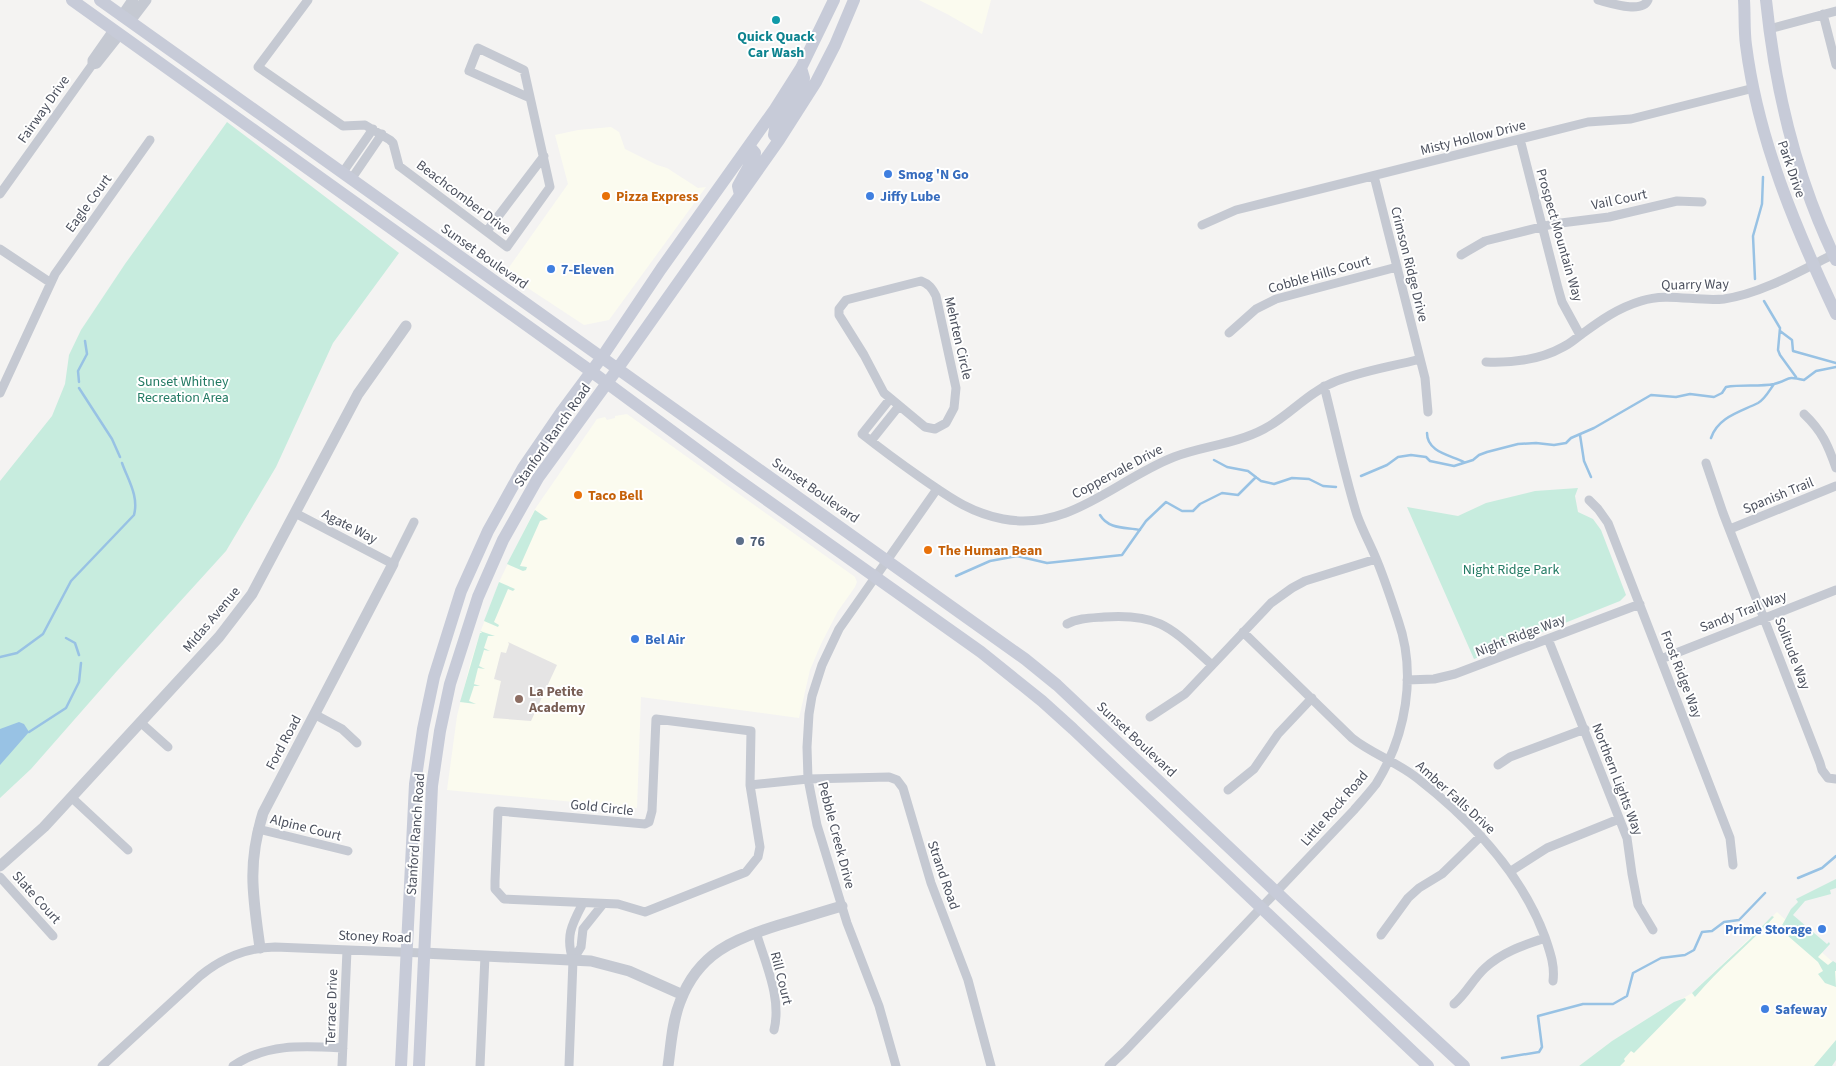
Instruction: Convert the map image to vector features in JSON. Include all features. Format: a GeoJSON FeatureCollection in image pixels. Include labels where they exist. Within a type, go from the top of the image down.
{"type":"FeatureCollection","features":[{"type":"Feature","properties":{"kind":"main road"},"geometry":{"type":"LineString","coordinates":[[72,0],[592,372],[733,476],[981,652],[1042,701],[1428,1066]]}},
{"type":"Feature","properties":{"kind":"main road","name":"Sunset Boulevard"},"geometry":{"type":"LineString","coordinates":[[100,0],[993,634],[1057,685],[1464,1066]]}},
{"type":"Feature","properties":{"kind":"main road","name":"Stanford Ranch Road"},"geometry":{"type":"LineString","coordinates":[[401,1066],[412,818],[419,749],[434,678],[461,592],[488,531],[527,462],[592,372],[660,268],[775,109],[801,68],[834,0]]}},
{"type":"Feature","properties":{"kind":"main road","name":"Stanford Ranch Road"},"geometry":{"type":"LineString","coordinates":[[419,1066],[432,786],[440,731],[459,652],[490,567],[511,524],[538,478],[779,140],[816,82],[835,45],[854,0]]}},
{"type":"Feature","properties":{"kind":"main road","name":"Park Drive"},"geometry":{"type":"LineString","coordinates":[[1744,0],[1746,44],[1766,141],[1794,221],[1828,258]]}},
{"type":"Feature","properties":{"kind":"main road","name":"Park Drive"},"geometry":{"type":"LineString","coordinates":[[1766,0],[1778,79],[1791,134],[1828,258],[1836,314]]}},
{"type":"Feature","properties":{"kind":"main road"},"geometry":{"type":"LineString","coordinates":[[116,32],[126,18]]}},
{"type":"Feature","properties":{"kind":"main road"},"geometry":{"type":"LineString","coordinates":[[779,140],[774,135],[775,129],[803,83],[804,78],[801,68]]}},
{"type":"Feature","properties":{"kind":"main road"},"geometry":{"type":"LineString","coordinates":[[740,195],[738,186],[755,153],[749,146]]}},
{"type":"Feature","properties":{"kind":"main road"},"geometry":{"type":"LineString","coordinates":[[461,592],[478,575],[490,567],[488,531]]}},
{"type":"Feature","properties":{"kind":"street"},"geometry":{"type":"LineString","coordinates":[[126,18],[133,0]]}},
{"type":"Feature","properties":{"kind":"street"},"geometry":{"type":"LineString","coordinates":[[126,18],[146,0]]}},
{"type":"Feature","properties":{"kind":"street","name":"Beachcomber Drive"},"geometry":{"type":"LineString","coordinates":[[308,0],[258,67],[343,126],[360,124],[382,134],[393,143],[399,166],[507,247],[550,187],[524,70],[478,48],[469,71],[530,98]]}},
{"type":"Feature","properties":{"kind":"street"},"geometry":{"type":"LineString","coordinates":[[1598,0],[1632,7],[1641,7],[1648,0]]}},
{"type":"Feature","properties":{"kind":"street"},"geometry":{"type":"LineString","coordinates":[[1769,26],[1836,10]]}},
{"type":"Feature","properties":{"kind":"street"},"geometry":{"type":"LineString","coordinates":[[1823,14],[1836,65]]}},
{"type":"Feature","properties":{"kind":"street","name":"Fairway Drive"},"geometry":{"type":"LineString","coordinates":[[0,194],[92,65],[97,64],[116,32]]}},
{"type":"Feature","properties":{"kind":"street","name":"Misty Hollow Drive"},"geometry":{"type":"LineString","coordinates":[[1202,225],[1236,210],[1588,122],[1631,119],[1754,88]]}},
{"type":"Feature","properties":{"kind":"street"},"geometry":{"type":"LineString","coordinates":[[347,175],[373,129]]}},
{"type":"Feature","properties":{"kind":"street"},"geometry":{"type":"LineString","coordinates":[[347,175],[382,134]]}},
{"type":"Feature","properties":{"kind":"street","name":"Prospect Mountain Way"},"geometry":{"type":"LineString","coordinates":[[1520,139],[1562,302],[1580,335]]}},
{"type":"Feature","properties":{"kind":"street","name":"Eagle Court"},"geometry":{"type":"LineString","coordinates":[[0,393],[60,266],[150,140]]}},
{"type":"Feature","properties":{"kind":"street"},"geometry":{"type":"LineString","coordinates":[[487,231],[544,156]]}},
{"type":"Feature","properties":{"kind":"street","name":"Crimson Ridge Drive"},"geometry":{"type":"LineString","coordinates":[[1374,176],[1427,388],[1428,412]]}},
{"type":"Feature","properties":{"kind":"street","name":"Vail Court"},"geometry":{"type":"LineString","coordinates":[[1461,255],[1485,241],[1542,226],[1609,217],[1677,201],[1702,202]]}},
{"type":"Feature","properties":{"kind":"street"},"geometry":{"type":"LineString","coordinates":[[0,249],[51,284]]}},
{"type":"Feature","properties":{"kind":"street","name":"Quarry Way"},"geometry":{"type":"LineString","coordinates":[[1486,362],[1532,358],[1564,347],[1609,315],[1626,306],[1644,300],[1659,297],[1676,297],[1709,300],[1739,296],[1767,286],[1828,258]]}},
{"type":"Feature","properties":{"kind":"street","name":"Cobble Hills Court"},"geometry":{"type":"LineString","coordinates":[[1229,333],[1256,309],[1276,299],[1397,267]]}},
{"type":"Feature","properties":{"kind":"street","name":"Mehrten Circle"},"geometry":{"type":"LineString","coordinates":[[921,281],[927,283],[933,289],[936,296],[956,388],[956,402],[953,413],[946,423],[935,429],[925,426],[899,406],[890,399],[878,384],[864,355],[843,323],[839,315],[839,309],[842,303],[852,298],[921,281]]}},
{"type":"Feature","properties":{"kind":"street","name":"Midas Avenue"},"geometry":{"type":"LineString","coordinates":[[0,866],[33,838],[71,798],[219,636],[242,608],[252,594],[358,394],[406,326]]}},
{"type":"Feature","properties":{"kind":"street","name":"Coppervale Drive"},"geometry":{"type":"LineString","coordinates":[[874,419],[862,434],[960,505],[986,515],[1020,521],[1050,518],[1066,514],[1088,504],[1167,460],[1255,434],[1282,418],[1313,392],[1324,386],[1350,376],[1420,359]]}},
{"type":"Feature","properties":{"kind":"street","name":"Little Rock Road"},"geometry":{"type":"LineString","coordinates":[[1109,1066],[1262,908],[1365,798],[1376,784],[1398,737],[1405,708],[1407,680],[1406,657],[1399,622],[1376,558],[1357,515],[1324,386]]}},
{"type":"Feature","properties":{"kind":"street"},"geometry":{"type":"LineString","coordinates":[[883,426],[874,419],[890,399]]}},
{"type":"Feature","properties":{"kind":"street"},"geometry":{"type":"LineString","coordinates":[[871,441],[899,406]]}},
{"type":"Feature","properties":{"kind":"street"},"geometry":{"type":"LineString","coordinates":[[1804,414],[1818,427],[1836,468]]}},
{"type":"Feature","properties":{"kind":"street","name":"Solitude Way"},"geometry":{"type":"LineString","coordinates":[[1706,463],[1822,770],[1828,778],[1836,779]]}},
{"type":"Feature","properties":{"kind":"street","name":"Spanish Trail"},"geometry":{"type":"LineString","coordinates":[[1730,528],[1836,486]]}},
{"type":"Feature","properties":{"kind":"street","name":"Pebble Creek Drive"},"geometry":{"type":"LineString","coordinates":[[896,1066],[879,1006],[842,906],[815,818],[808,779],[809,714],[818,675],[838,629],[937,489]]}},
{"type":"Feature","properties":{"kind":"street","name":"Frost Ridge Way"},"geometry":{"type":"LineString","coordinates":[[1589,500],[1608,523],[1640,604],[1730,838],[1733,865]]}},
{"type":"Feature","properties":{"kind":"street","name":"Agate Way"},"geometry":{"type":"LineString","coordinates":[[295,513],[393,564]]}},
{"type":"Feature","properties":{"kind":"street"},"geometry":{"type":"LineString","coordinates":[[393,564],[414,522]]}},
{"type":"Feature","properties":{"kind":"street"},"geometry":{"type":"LineString","coordinates":[[1150,717],[1185,694],[1271,603],[1292,588],[1311,578],[1376,558]]}},
{"type":"Feature","properties":{"kind":"street","name":"Ford Road"},"geometry":{"type":"LineString","coordinates":[[260,948],[252,879],[252,862],[258,829],[270,797],[393,564]]}},
{"type":"Feature","properties":{"kind":"street","name":"Sandy Trail Way"},"geometry":{"type":"LineString","coordinates":[[1661,659],[1836,590]]}},
{"type":"Feature","properties":{"kind":"street","name":"Night Ridge Way"},"geometry":{"type":"LineString","coordinates":[[1407,680],[1434,679],[1449,676],[1640,604]]}},
{"type":"Feature","properties":{"kind":"street"},"geometry":{"type":"LineString","coordinates":[[1066,624],[1082,619],[1117,616],[1150,619],[1170,629],[1186,641],[1212,666]]}},
{"type":"Feature","properties":{"kind":"street","name":"Amber Falls Drive"},"geometry":{"type":"LineString","coordinates":[[1242,632],[1352,738],[1364,747],[1417,777],[1480,836],[1511,871],[1529,899],[1552,957],[1553,981]]}},
{"type":"Feature","properties":{"kind":"street","name":"Northern Lights Way"},"geometry":{"type":"LineString","coordinates":[[1548,639],[1629,845],[1638,905],[1653,930]]}},
{"type":"Feature","properties":{"kind":"street"},"geometry":{"type":"LineString","coordinates":[[1228,790],[1254,769],[1278,734],[1312,698]]}},
{"type":"Feature","properties":{"kind":"street"},"geometry":{"type":"LineString","coordinates":[[314,714],[342,729],[357,743]]}},
{"type":"Feature","properties":{"kind":"street","name":"Gold Circle"},"geometry":{"type":"LineString","coordinates":[[656,719],[751,731],[750,785],[760,847],[758,856],[746,872],[645,912],[618,904],[504,899],[495,890],[498,811],[645,824],[649,822],[652,811],[656,719]]}},
{"type":"Feature","properties":{"kind":"street"},"geometry":{"type":"LineString","coordinates":[[140,722],[168,747]]}},
{"type":"Feature","properties":{"kind":"street"},"geometry":{"type":"LineString","coordinates":[[1498,765],[1510,757],[1585,729]]}},
{"type":"Feature","properties":{"kind":"street","name":"Strand Road"},"geometry":{"type":"LineString","coordinates":[[808,779],[889,777],[898,780],[903,788],[934,890],[968,980],[991,1066]]}},
{"type":"Feature","properties":{"kind":"street"},"geometry":{"type":"LineString","coordinates":[[750,785],[808,779]]}},
{"type":"Feature","properties":{"kind":"street"},"geometry":{"type":"LineString","coordinates":[[71,798],[128,850]]}},
{"type":"Feature","properties":{"kind":"street"},"geometry":{"type":"LineString","coordinates":[[1511,871],[1539,852],[1619,819]]}},
{"type":"Feature","properties":{"kind":"street","name":"Alpine Court"},"geometry":{"type":"LineString","coordinates":[[258,829],[348,851]]}},
{"type":"Feature","properties":{"kind":"street"},"geometry":{"type":"LineString","coordinates":[[1381,935],[1408,898],[1419,888],[1442,874],[1480,836]]}},
{"type":"Feature","properties":{"kind":"street","name":"Slate Court"},"geometry":{"type":"LineString","coordinates":[[0,877],[53,936]]}},
{"type":"Feature","properties":{"kind":"street"},"geometry":{"type":"LineString","coordinates":[[569,1066],[574,960],[570,949],[570,932],[583,903]]}},
{"type":"Feature","properties":{"kind":"street"},"geometry":{"type":"LineString","coordinates":[[574,960],[581,947],[583,929],[603,904]]}},
{"type":"Feature","properties":{"kind":"street"},"geometry":{"type":"LineString","coordinates":[[668,1066],[675,1023],[683,994],[698,970],[714,953],[733,941],[756,932],[842,906]]}},
{"type":"Feature","properties":{"kind":"street","name":"Rill Court"},"geometry":{"type":"LineString","coordinates":[[756,932],[775,994],[777,1019],[774,1030]]}},
{"type":"Feature","properties":{"kind":"street"},"geometry":{"type":"LineString","coordinates":[[1454,1004],[1464,996],[1486,967],[1496,959],[1518,946],[1545,938]]}},
{"type":"Feature","properties":{"kind":"street","name":"Stoney Road"},"geometry":{"type":"LineString","coordinates":[[102,1066],[213,966],[235,954],[260,948],[406,952],[590,961],[624,969],[683,994]]}},
{"type":"Feature","properties":{"kind":"street","name":"Terrace Drive"},"geometry":{"type":"LineString","coordinates":[[342,1066],[347,950]]}},
{"type":"Feature","properties":{"kind":"street"},"geometry":{"type":"LineString","coordinates":[[480,1066],[485,956]]}},
{"type":"Feature","properties":{"kind":"street"},"geometry":{"type":"LineString","coordinates":[[233,1066],[250,1056],[273,1049],[300,1046],[343,1048]]}},
{"type":"Feature","properties":{"kind":"shaded area"},"geometry":{"type":"Polygon","coordinates":[[[919,0],[991,0],[982,34],[919,0]]]}},
{"type":"Feature","properties":{"kind":"shaded area"},"geometry":{"type":"Polygon","coordinates":[[[611,127],[619,132],[625,149],[667,168],[698,188],[706,187],[609,320],[584,325],[505,273],[568,184],[555,135],[578,130],[611,127]]]}},
{"type":"Feature","properties":{"kind":"shaded area"},"geometry":{"type":"Polygon","coordinates":[[[627,414],[855,577],[857,582],[855,587],[838,611],[810,670],[799,718],[641,697],[637,808],[447,790],[457,716],[470,664],[499,582],[535,509],[597,419],[605,417],[607,420],[615,418],[615,416],[627,414]]]}},
{"type":"Feature","properties":{"kind":"shaded area","name":"La Petite Academy"},"geometry":{"type":"Polygon","coordinates":[[[508,642],[557,665],[531,721],[493,718],[501,681],[494,679],[501,652],[506,653],[508,642]]]}},
{"type":"Feature","properties":{"kind":"shaded area"},"geometry":{"type":"Polygon","coordinates":[[[1777,912],[1836,965],[1836,1054],[1829,1066],[1579,1066],[1612,1041],[1692,993],[1777,912]]]}},
{"type":"Feature","properties":{"kind":"green space","name":"Sunset Whitney Recreation Area"},"geometry":{"type":"Polygon","coordinates":[[[227,122],[399,253],[333,343],[276,467],[226,551],[31,769],[0,798],[0,481],[52,416],[65,384],[69,355],[81,330],[125,264],[227,122]]]}},
{"type":"Feature","properties":{"kind":"green space","name":"Night Ridge Park"},"geometry":{"type":"Polygon","coordinates":[[[1578,488],[1575,496],[1578,512],[1593,519],[1601,530],[1626,595],[1620,601],[1474,659],[1407,507],[1458,516],[1486,503],[1535,491],[1578,488]]]}},
{"type":"Feature","properties":{"kind":"green space"},"geometry":{"type":"Polygon","coordinates":[[[535,510],[548,519],[540,521],[520,566],[527,567],[523,571],[507,564],[535,510]]]}},
{"type":"Feature","properties":{"kind":"green space"},"geometry":{"type":"Polygon","coordinates":[[[499,582],[515,589],[513,591],[508,589],[494,622],[499,625],[498,627],[484,621],[499,582]]]}},
{"type":"Feature","properties":{"kind":"green space"},"geometry":{"type":"Polygon","coordinates":[[[480,631],[495,636],[488,636],[484,648],[490,651],[484,650],[479,666],[485,669],[478,668],[474,684],[480,686],[474,686],[469,701],[476,704],[460,702],[480,633],[482,633],[480,631]]]}},
{"type":"Feature","properties":{"kind":"green space"},"geometry":{"type":"Polygon","coordinates":[[[1836,879],[1836,888],[1830,890],[1831,894],[1805,901],[1793,915],[1827,944],[1829,942],[1830,944],[1818,957],[1828,965],[1833,961],[1836,963],[1836,987],[1825,983],[1818,974],[1823,971],[1818,962],[1780,929],[1791,909],[1798,902],[1796,899],[1836,879]]]}},
{"type":"Feature","properties":{"kind":"green space"},"geometry":{"type":"Polygon","coordinates":[[[1772,916],[1774,917],[1695,997],[1692,993],[1772,916]]]}},
{"type":"Feature","properties":{"kind":"green space"},"geometry":{"type":"Polygon","coordinates":[[[1685,998],[1686,1000],[1634,1053],[1631,1051],[1620,1066],[1579,1066],[1612,1041],[1674,1002],[1685,998]]]}},
{"type":"Feature","properties":{"kind":"green space"},"geometry":{"type":"Polygon","coordinates":[[[1836,1040],[1836,1060],[1832,1066],[1814,1066],[1836,1040]]]}},
{"type":"Feature","properties":{"kind":"water"},"geometry":{"type":"Polygon","coordinates":[[[19,722],[24,724],[29,732],[0,765],[0,729],[19,722]]]}},
{"type":"Feature","properties":{"kind":"waterway"},"geometry":{"type":"LineString","coordinates":[[1755,279],[1753,236],[1762,204],[1763,177]]}},
{"type":"Feature","properties":{"kind":"waterway"},"geometry":{"type":"LineString","coordinates":[[1764,301],[1780,328],[1778,350],[1780,355],[1796,377]]}},
{"type":"Feature","properties":{"kind":"waterway"},"geometry":{"type":"LineString","coordinates":[[1780,331],[1792,340],[1793,351],[1836,363]]}},
{"type":"Feature","properties":{"kind":"waterway"},"geometry":{"type":"LineString","coordinates":[[79,382],[78,371],[87,354],[85,341]]}},
{"type":"Feature","properties":{"kind":"waterway"},"geometry":{"type":"LineString","coordinates":[[1361,476],[1387,465],[1398,457],[1411,455],[1426,457],[1430,461],[1454,466],[1473,460],[1487,452],[1518,444],[1554,445],[1566,443],[1571,438],[1594,428],[1651,395],[1676,397],[1690,394],[1714,397],[1722,393],[1726,387],[1768,385],[1790,378],[1804,380],[1816,371],[1836,367]]}},
{"type":"Feature","properties":{"kind":"waterway"},"geometry":{"type":"LineString","coordinates":[[1711,438],[1714,431],[1724,420],[1758,403],[1767,395],[1774,384]]}},
{"type":"Feature","properties":{"kind":"waterway"},"geometry":{"type":"LineString","coordinates":[[79,388],[112,439],[120,457]]}},
{"type":"Feature","properties":{"kind":"waterway"},"geometry":{"type":"LineString","coordinates":[[1427,433],[1428,439],[1435,449],[1464,462]]}},
{"type":"Feature","properties":{"kind":"waterway"},"geometry":{"type":"LineString","coordinates":[[1580,435],[1584,461],[1591,477]]}},
{"type":"Feature","properties":{"kind":"waterway"},"geometry":{"type":"LineString","coordinates":[[1214,460],[1227,467],[1248,471],[1261,481],[1274,484],[1292,478],[1309,479],[1323,486],[1336,487]]}},
{"type":"Feature","properties":{"kind":"waterway"},"geometry":{"type":"LineString","coordinates":[[0,657],[17,653],[43,634],[71,581],[134,515],[134,495],[122,463]]}},
{"type":"Feature","properties":{"kind":"waterway"},"geometry":{"type":"LineString","coordinates":[[956,576],[990,561],[1017,556],[1047,563],[1122,555],[1146,521],[1166,502],[1182,511],[1193,511],[1200,504],[1222,493],[1238,495],[1256,477]]}},
{"type":"Feature","properties":{"kind":"waterway"},"geometry":{"type":"LineString","coordinates":[[1100,515],[1113,526],[1140,530]]}},
{"type":"Feature","properties":{"kind":"waterway"},"geometry":{"type":"LineString","coordinates":[[66,638],[75,643],[79,655]]}},
{"type":"Feature","properties":{"kind":"waterway"},"geometry":{"type":"LineString","coordinates":[[29,732],[66,708],[79,682],[81,663]]}},
{"type":"Feature","properties":{"kind":"waterway"},"geometry":{"type":"LineString","coordinates":[[1798,878],[1822,868],[1836,856]]}},
{"type":"Feature","properties":{"kind":"waterway"},"geometry":{"type":"LineString","coordinates":[[1502,1058],[1539,1052],[1542,1047],[1538,1016],[1583,1004],[1613,1004],[1627,996],[1633,973],[1661,958],[1685,955],[1694,950],[1702,932],[1712,931],[1724,922],[1739,920],[1765,893]]}},
{"type":"Feature","properties":{"kind":"place","name":"Quick Quack Car Wash"},"geometry":{"type":"Point","coordinates":[776,20]}},
{"type":"Feature","properties":{"kind":"place","name":"Smog 'N Go"},"geometry":{"type":"Point","coordinates":[888,174]}},
{"type":"Feature","properties":{"kind":"place","name":"Pizza Express"},"geometry":{"type":"Point","coordinates":[606,196]}},
{"type":"Feature","properties":{"kind":"place","name":"Jiffy Lube"},"geometry":{"type":"Point","coordinates":[870,196]}},
{"type":"Feature","properties":{"kind":"place","name":"7-Eleven"},"geometry":{"type":"Point","coordinates":[551,269]}},
{"type":"Feature","properties":{"kind":"place","name":"Taco Bell"},"geometry":{"type":"Point","coordinates":[578,495]}},
{"type":"Feature","properties":{"kind":"place","name":"76"},"geometry":{"type":"Point","coordinates":[740,541]}},
{"type":"Feature","properties":{"kind":"place","name":"The Human Bean"},"geometry":{"type":"Point","coordinates":[928,550]}},
{"type":"Feature","properties":{"kind":"place","name":"Bel Air"},"geometry":{"type":"Point","coordinates":[635,639]}},
{"type":"Feature","properties":{"kind":"place","name":"La Petite Academy"},"geometry":{"type":"Point","coordinates":[519,699]}},
{"type":"Feature","properties":{"kind":"place","name":"Prime Storage"},"geometry":{"type":"Point","coordinates":[1822,929]}},
{"type":"Feature","properties":{"kind":"place","name":"Safeway"},"geometry":{"type":"Point","coordinates":[1765,1009]}}]}
